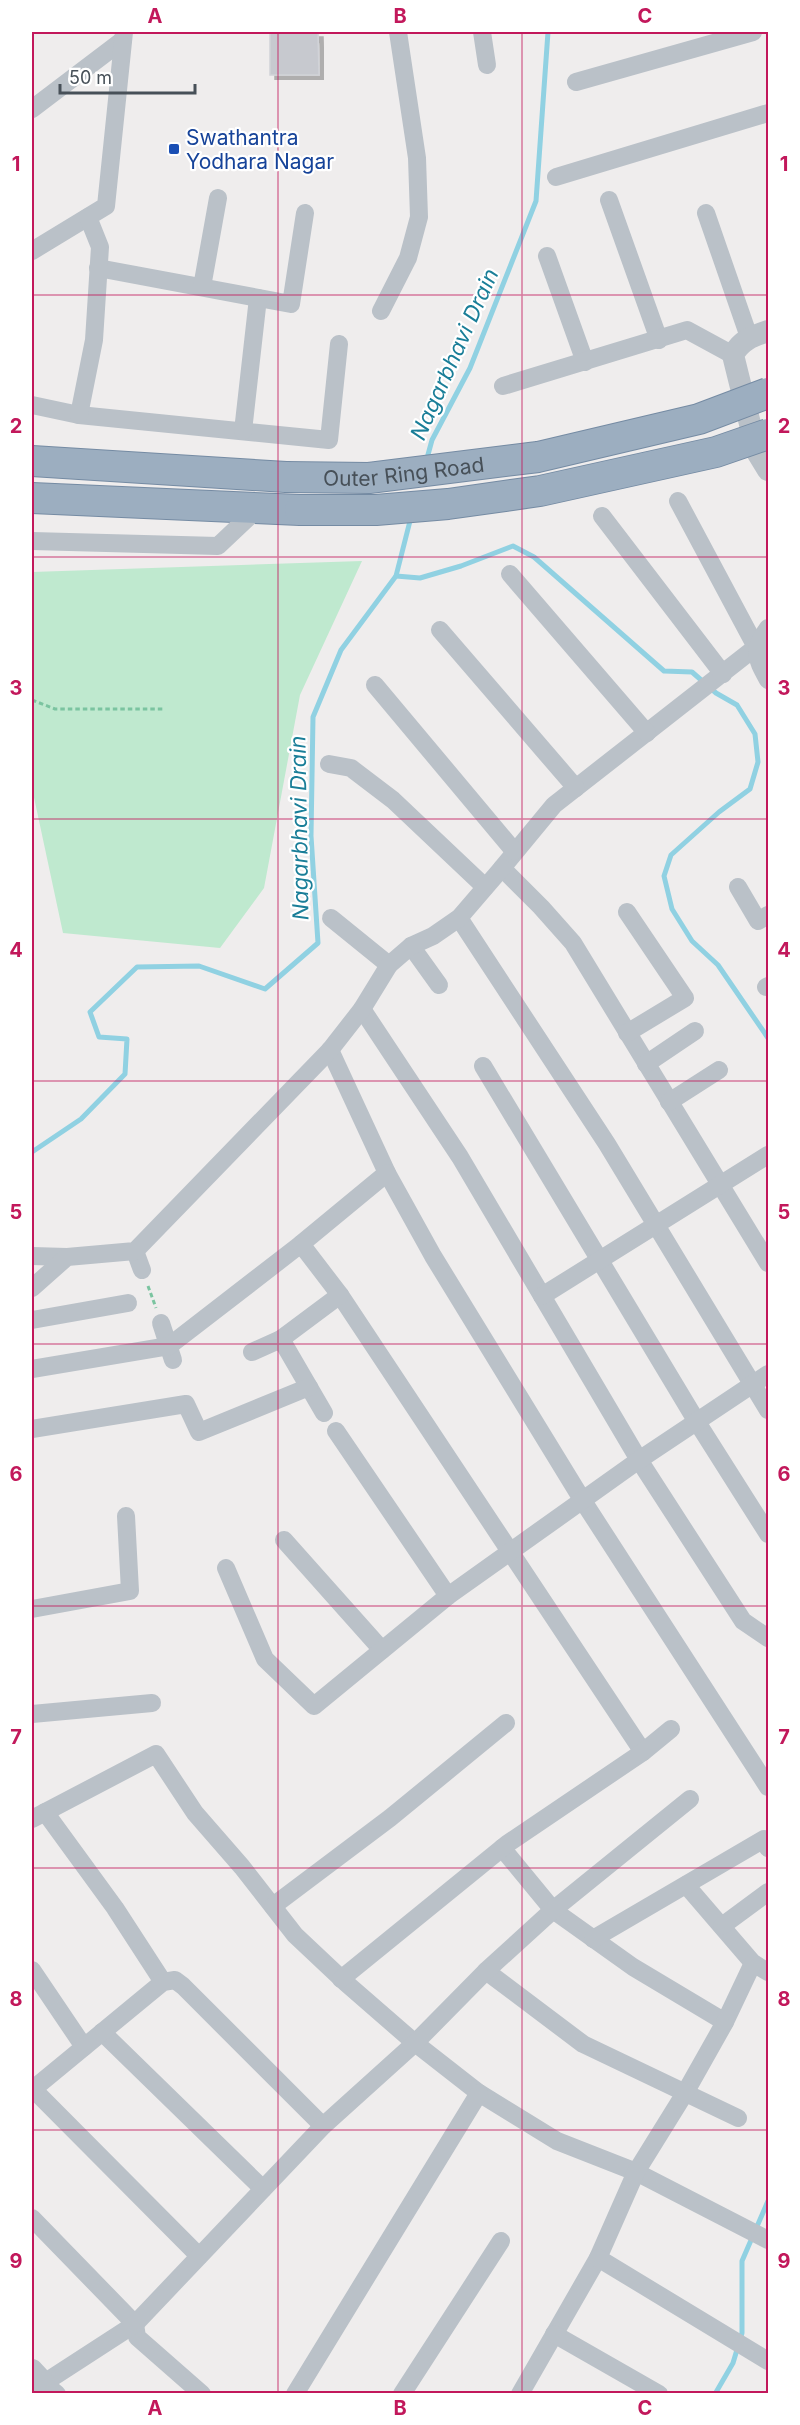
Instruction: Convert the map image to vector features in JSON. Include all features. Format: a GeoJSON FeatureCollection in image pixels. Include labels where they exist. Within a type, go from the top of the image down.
{"type":"FeatureCollection","features":[{"type":"Feature","properties":{"kind":"highway","name":"Outer Ring Road"},"geometry":{"type":"LineString","coordinates":[[32,461],[286,477],[369,478],[538,457],[699,419],[768,393]]}},
{"type":"Feature","properties":{"kind":"highway","name":"Outer Ring Road"},"geometry":{"type":"LineString","coordinates":[[32,498],[256,510],[376,510],[448,504],[540,491],[716,452],[768,434]]}},
{"type":"Feature","properties":{"kind":"street"},"geometry":{"type":"LineString","coordinates":[[381,311],[408,258],[419,217],[417,158],[398,32]]}},
{"type":"Feature","properties":{"kind":"street"},"geometry":{"type":"LineString","coordinates":[[483,32],[487,65]]}},
{"type":"Feature","properties":{"kind":"street"},"geometry":{"type":"LineString","coordinates":[[576,82],[753,32]]}},
{"type":"Feature","properties":{"kind":"street"},"geometry":{"type":"LineString","coordinates":[[32,110],[123,36]]}},
{"type":"Feature","properties":{"kind":"street"},"geometry":{"type":"LineString","coordinates":[[32,251],[106,206],[123,36]]}},
{"type":"Feature","properties":{"kind":"street"},"geometry":{"type":"LineString","coordinates":[[556,177],[768,112]]}},
{"type":"Feature","properties":{"kind":"street"},"geometry":{"type":"LineString","coordinates":[[202,287],[218,198]]}},
{"type":"Feature","properties":{"kind":"street"},"geometry":{"type":"LineString","coordinates":[[609,200],[659,340]]}},
{"type":"Feature","properties":{"kind":"street"},"geometry":{"type":"LineString","coordinates":[[99,268],[291,304],[305,213]]}},
{"type":"Feature","properties":{"kind":"street"},"geometry":{"type":"LineString","coordinates":[[706,213],[759,334],[737,346],[733,355],[757,452],[768,470]]}},
{"type":"Feature","properties":{"kind":"street"},"geometry":{"type":"LineString","coordinates":[[79,415],[94,340],[100,247],[88,216]]}},
{"type":"Feature","properties":{"kind":"street"},"geometry":{"type":"LineString","coordinates":[[547,256],[585,362]]}},
{"type":"Feature","properties":{"kind":"street"},"geometry":{"type":"LineString","coordinates":[[243,432],[258,298]]}},
{"type":"Feature","properties":{"kind":"street"},"geometry":{"type":"LineString","coordinates":[[503,386],[687,330],[733,355]]}},
{"type":"Feature","properties":{"kind":"street"},"geometry":{"type":"LineString","coordinates":[[32,405],[79,415],[329,440],[339,344]]}},
{"type":"Feature","properties":{"kind":"street"},"geometry":{"type":"LineString","coordinates":[[678,501],[756,647],[758,661],[768,680]]}},
{"type":"Feature","properties":{"kind":"street"},"geometry":{"type":"LineString","coordinates":[[32,541],[218,546],[256,510]]}},
{"type":"Feature","properties":{"kind":"street"},"geometry":{"type":"LineString","coordinates":[[602,516],[721,676]]}},
{"type":"Feature","properties":{"kind":"street"},"geometry":{"type":"LineString","coordinates":[[510,574],[647,734]]}},
{"type":"Feature","properties":{"kind":"street"},"geometry":{"type":"LineString","coordinates":[[32,1256],[67,1257],[135,1251],[330,1050],[362,1009],[389,965],[411,946],[433,936],[459,918],[554,805],[721,676],[756,647],[768,628]]}},
{"type":"Feature","properties":{"kind":"street"},"geometry":{"type":"LineString","coordinates":[[440,630],[576,788]]}},
{"type":"Feature","properties":{"kind":"street"},"geometry":{"type":"LineString","coordinates":[[375,685],[514,851]]}},
{"type":"Feature","properties":{"kind":"street"},"geometry":{"type":"LineString","coordinates":[[329,764],[351,768],[393,800],[485,887]]}},
{"type":"Feature","properties":{"kind":"street"},"geometry":{"type":"LineString","coordinates":[[502,868],[573,943],[768,1263]]}},
{"type":"Feature","properties":{"kind":"street"},"geometry":{"type":"LineString","coordinates":[[738,887],[758,921],[768,915]]}},
{"type":"Feature","properties":{"kind":"street"},"geometry":{"type":"LineString","coordinates":[[627,912],[685,998],[627,1034]]}},
{"type":"Feature","properties":{"kind":"street"},"geometry":{"type":"LineString","coordinates":[[331,918],[389,965]]}},
{"type":"Feature","properties":{"kind":"street"},"geometry":{"type":"LineString","coordinates":[[459,918],[658,1226],[768,1410]]}},
{"type":"Feature","properties":{"kind":"street"},"geometry":{"type":"LineString","coordinates":[[411,946],[439,985]]}},
{"type":"Feature","properties":{"kind":"street"},"geometry":{"type":"LineString","coordinates":[[362,1009],[460,1157],[639,1460],[743,1621],[768,1638]]}},
{"type":"Feature","properties":{"kind":"street"},"geometry":{"type":"LineString","coordinates":[[646,1064],[695,1031]]}},
{"type":"Feature","properties":{"kind":"street"},"geometry":{"type":"LineString","coordinates":[[330,1050],[387,1173],[433,1256],[583,1501],[768,1787]]}},
{"type":"Feature","properties":{"kind":"street"},"geometry":{"type":"LineString","coordinates":[[483,1066],[697,1422],[768,1534]]}},
{"type":"Feature","properties":{"kind":"street"},"geometry":{"type":"LineString","coordinates":[[669,1102],[719,1070]]}},
{"type":"Feature","properties":{"kind":"street"},"geometry":{"type":"LineString","coordinates":[[542,1296],[658,1226],[768,1155]]}},
{"type":"Feature","properties":{"kind":"street"},"geometry":{"type":"LineString","coordinates":[[32,1370],[171,1353],[387,1173]]}},
{"type":"Feature","properties":{"kind":"street"},"geometry":{"type":"LineString","coordinates":[[301,1244],[340,1295],[643,1752]]}},
{"type":"Feature","properties":{"kind":"street"},"geometry":{"type":"LineString","coordinates":[[135,1251],[142,1270]]}},
{"type":"Feature","properties":{"kind":"street"},"geometry":{"type":"LineString","coordinates":[[32,1288],[67,1257]]}},
{"type":"Feature","properties":{"kind":"street"},"geometry":{"type":"LineString","coordinates":[[252,1352],[281,1339],[340,1295]]}},
{"type":"Feature","properties":{"kind":"street"},"geometry":{"type":"LineString","coordinates":[[32,1320],[128,1303]]}},
{"type":"Feature","properties":{"kind":"street"},"geometry":{"type":"LineString","coordinates":[[161,1323],[171,1353]]}},
{"type":"Feature","properties":{"kind":"street"},"geometry":{"type":"LineString","coordinates":[[281,1339],[324,1413]]}},
{"type":"Feature","properties":{"kind":"street"},"geometry":{"type":"LineString","coordinates":[[226,1568],[265,1659],[314,1706],[448,1596],[639,1460],[768,1374]]}},
{"type":"Feature","properties":{"kind":"street"},"geometry":{"type":"LineString","coordinates":[[32,1429],[186,1404],[199,1432],[309,1387]]}},
{"type":"Feature","properties":{"kind":"street"},"geometry":{"type":"LineString","coordinates":[[336,1431],[448,1596]]}},
{"type":"Feature","properties":{"kind":"street"},"geometry":{"type":"LineString","coordinates":[[32,1609],[130,1591],[126,1516]]}},
{"type":"Feature","properties":{"kind":"street"},"geometry":{"type":"LineString","coordinates":[[284,1540],[382,1650]]}},
{"type":"Feature","properties":{"kind":"street"},"geometry":{"type":"LineString","coordinates":[[32,1714],[152,1703]]}},
{"type":"Feature","properties":{"kind":"street"},"geometry":{"type":"LineString","coordinates":[[273,1906],[390,1818],[506,1723]]}},
{"type":"Feature","properties":{"kind":"street"},"geometry":{"type":"LineString","coordinates":[[341,1979],[502,1848],[643,1752],[671,1729]]}},
{"type":"Feature","properties":{"kind":"street"},"geometry":{"type":"LineString","coordinates":[[163,1982],[115,1908],[38,1816],[156,1754],[195,1813],[243,1867],[295,1935],[341,1979],[415,2043],[479,2093],[557,2141],[636,2172],[765,2239]]}},
{"type":"Feature","properties":{"kind":"street"},"geometry":{"type":"LineString","coordinates":[[42,2385],[135,2324],[323,2126],[415,2043],[486,1971],[553,1910],[690,1799]]}},
{"type":"Feature","properties":{"kind":"street"},"geometry":{"type":"LineString","coordinates":[[593,1939],[764,1839],[768,1848]]}},
{"type":"Feature","properties":{"kind":"street"},"geometry":{"type":"LineString","coordinates":[[502,1848],[553,1910],[633,1967],[725,2022]]}},
{"type":"Feature","properties":{"kind":"street"},"geometry":{"type":"LineString","coordinates":[[686,1884],[753,1963],[768,1972]]}},
{"type":"Feature","properties":{"kind":"street"},"geometry":{"type":"LineString","coordinates":[[722,1926],[768,1892]]}},
{"type":"Feature","properties":{"kind":"street"},"geometry":{"type":"LineString","coordinates":[[520,2394],[598,2258],[636,2172],[685,2093],[725,2022],[753,1963]]}},
{"type":"Feature","properties":{"kind":"street"},"geometry":{"type":"LineString","coordinates":[[32,1970],[84,2047]]}},
{"type":"Feature","properties":{"kind":"street"},"geometry":{"type":"LineString","coordinates":[[486,1971],[583,2044],[738,2118]]}},
{"type":"Feature","properties":{"kind":"street"},"geometry":{"type":"LineString","coordinates":[[199,2256],[32,2089],[163,1982],[174,1980],[183,1986],[323,2126]]}},
{"type":"Feature","properties":{"kind":"street"},"geometry":{"type":"LineString","coordinates":[[102,2032],[263,2189]]}},
{"type":"Feature","properties":{"kind":"street"},"geometry":{"type":"LineString","coordinates":[[295,2394],[479,2093]]}},
{"type":"Feature","properties":{"kind":"street"},"geometry":{"type":"LineString","coordinates":[[32,2218],[135,2324],[137,2337],[202,2394]]}},
{"type":"Feature","properties":{"kind":"street"},"geometry":{"type":"LineString","coordinates":[[402,2394],[501,2241]]}},
{"type":"Feature","properties":{"kind":"street"},"geometry":{"type":"LineString","coordinates":[[598,2258],[768,2361]]}},
{"type":"Feature","properties":{"kind":"street"},"geometry":{"type":"LineString","coordinates":[[554,2334],[659,2394]]}},
{"type":"Feature","properties":{"kind":"path"},"geometry":{"type":"LineString","coordinates":[[32,700],[55,709],[164,709]]}},
{"type":"Feature","properties":{"kind":"path"},"geometry":{"type":"LineString","coordinates":[[142,1270],[161,1323]]}},
{"type":"Feature","properties":{"kind":"green space"},"geometry":{"type":"Polygon","coordinates":[[[362,561],[300,695],[264,888],[220,948],[63,933],[32,788],[32,572],[362,561]]]}},
{"type":"Feature","properties":{"kind":"building"},"geometry":{"type":"Polygon","coordinates":[[[270,32],[318,32],[319,75],[270,75],[270,32]]]}},
{"type":"Feature","properties":{"kind":"waterway","name":"Nagarbhavi Drain"},"geometry":{"type":"LineString","coordinates":[[426,462],[432,440],[470,368],[536,201],[548,32]]}},
{"type":"Feature","properties":{"kind":"waterway","name":"Nagarbhavi Drain"},"geometry":{"type":"LineString","coordinates":[[32,1152],[81,1119],[125,1074],[127,1039],[99,1037],[90,1012],[137,967],[199,966],[265,989],[318,943],[311,836],[313,717],[341,650],[396,576],[411,517]]}},
{"type":"Feature","properties":{"kind":"waterway"},"geometry":{"type":"LineString","coordinates":[[396,576],[420,578],[461,566],[513,546],[534,557],[664,671],[692,672],[716,693],[737,705],[755,734],[758,762],[750,789],[719,812],[671,855],[664,876],[672,909],[692,941],[718,965],[768,1038]]}},
{"type":"Feature","properties":{"kind":"waterway"},"geometry":{"type":"LineString","coordinates":[[715,2394],[733,2363],[742,2333],[742,2261],[768,2201]]}},
{"type":"Feature","properties":{"kind":"place","name":"Swathantra Yodhara Nagar"},"geometry":{"type":"Point","coordinates":[174,149]}}]}
